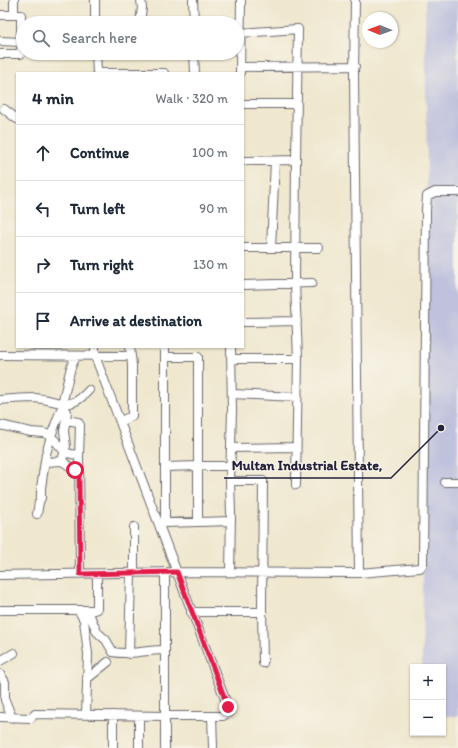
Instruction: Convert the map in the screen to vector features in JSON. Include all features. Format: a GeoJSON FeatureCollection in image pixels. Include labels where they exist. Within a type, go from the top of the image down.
{"type":"FeatureCollection","features":[{"type":"Feature","properties":{"kind":"street"},"geometry":{"type":"LineString","coordinates":[[14,0],[14,15]]}},
{"type":"Feature","properties":{"kind":"street"},"geometry":{"type":"LineString","coordinates":[[95,0],[95,16]]}},
{"type":"Feature","properties":{"kind":"street"},"geometry":{"type":"LineString","coordinates":[[141,0],[141,16]]}},
{"type":"Feature","properties":{"kind":"street"},"geometry":{"type":"LineString","coordinates":[[193,0],[194,16]]}},
{"type":"Feature","properties":{"kind":"street"},"geometry":{"type":"LineString","coordinates":[[241,0],[241,16]]}},
{"type":"Feature","properties":{"kind":"street"},"geometry":{"type":"LineString","coordinates":[[355,0],[354,66],[359,573]]}},
{"type":"Feature","properties":{"kind":"street"},"geometry":{"type":"LineString","coordinates":[[0,15],[21,16]]}},
{"type":"Feature","properties":{"kind":"street"},"geometry":{"type":"LineString","coordinates":[[244,33],[298,29],[295,248],[298,359],[296,485]]}},
{"type":"Feature","properties":{"kind":"street"},"geometry":{"type":"LineString","coordinates":[[0,41],[16,44]]}},
{"type":"Feature","properties":{"kind":"street"},"geometry":{"type":"LineString","coordinates":[[0,54],[16,54]]}},
{"type":"Feature","properties":{"kind":"street"},"geometry":{"type":"LineString","coordinates":[[96,60],[96,72]]}},
{"type":"Feature","properties":{"kind":"street"},"geometry":{"type":"LineString","coordinates":[[194,60],[195,72]]}},
{"type":"Feature","properties":{"kind":"street"},"geometry":{"type":"LineString","coordinates":[[240,70],[354,66]]}},
{"type":"Feature","properties":{"kind":"street"},"geometry":{"type":"LineString","coordinates":[[244,104],[296,104]]}},
{"type":"Feature","properties":{"kind":"street"},"geometry":{"type":"LineString","coordinates":[[4,109],[16,117]]}},
{"type":"Feature","properties":{"kind":"street"},"geometry":{"type":"LineString","coordinates":[[244,161],[296,160]]}},
{"type":"Feature","properties":{"kind":"street"},"geometry":{"type":"LineString","coordinates":[[271,248],[275,161]]}},
{"type":"Feature","properties":{"kind":"street"},"geometry":{"type":"LineString","coordinates":[[0,575],[165,572],[359,573],[420,568],[424,564],[426,203],[427,196],[436,192],[458,192]]}},
{"type":"Feature","properties":{"kind":"street"},"geometry":{"type":"LineString","coordinates":[[244,248],[319,248]]}},
{"type":"Feature","properties":{"kind":"street"},"geometry":{"type":"LineString","coordinates":[[244,285],[312,282]]}},
{"type":"Feature","properties":{"kind":"street"},"geometry":{"type":"LineString","coordinates":[[244,322],[297,322]]}},
{"type":"Feature","properties":{"kind":"street"},"geometry":{"type":"LineString","coordinates":[[0,717],[31,718],[35,714],[223,716],[228,712],[228,707],[191,612],[162,524],[95,356],[95,348]]}},
{"type":"Feature","properties":{"kind":"street"},"geometry":{"type":"LineString","coordinates":[[120,421],[132,416],[132,365],[130,348]]}},
{"type":"Feature","properties":{"kind":"street"},"geometry":{"type":"LineString","coordinates":[[162,524],[165,467],[165,348]]}},
{"type":"Feature","properties":{"kind":"street"},"geometry":{"type":"LineString","coordinates":[[230,572],[232,394],[231,348]]}},
{"type":"Feature","properties":{"kind":"street"},"geometry":{"type":"LineString","coordinates":[[0,355],[131,356]]}},
{"type":"Feature","properties":{"kind":"street"},"geometry":{"type":"LineString","coordinates":[[37,514],[41,498],[45,462],[51,436],[63,404],[71,367],[76,356]]}},
{"type":"Feature","properties":{"kind":"street"},"geometry":{"type":"LineString","coordinates":[[165,357],[198,357],[198,522]]}},
{"type":"Feature","properties":{"kind":"street"},"geometry":{"type":"LineString","coordinates":[[231,359],[298,359]]}},
{"type":"Feature","properties":{"kind":"street"},"geometry":{"type":"LineString","coordinates":[[0,400],[35,398],[63,404],[74,403],[90,390]]}},
{"type":"Feature","properties":{"kind":"street"},"geometry":{"type":"LineString","coordinates":[[232,394],[297,397]]}},
{"type":"Feature","properties":{"kind":"street"},"geometry":{"type":"LineString","coordinates":[[62,461],[65,452],[66,440],[64,432],[67,412],[63,404]]}},
{"type":"Feature","properties":{"kind":"street"},"geometry":{"type":"LineString","coordinates":[[66,420],[78,422],[80,425],[80,574]]}},
{"type":"Feature","properties":{"kind":"street"},"geometry":{"type":"LineString","coordinates":[[0,425],[31,432],[44,433],[51,436],[65,452],[79,455],[79,457]]}},
{"type":"Feature","properties":{"kind":"street"},"geometry":{"type":"LineString","coordinates":[[231,448],[296,447]]}},
{"type":"Feature","properties":{"kind":"street"},"geometry":{"type":"LineString","coordinates":[[45,462],[62,461],[75,470],[79,475]]}},
{"type":"Feature","properties":{"kind":"street"},"geometry":{"type":"LineString","coordinates":[[165,467],[230,466]]}},
{"type":"Feature","properties":{"kind":"street"},"geometry":{"type":"LineString","coordinates":[[230,481],[263,481],[263,663]]}},
{"type":"Feature","properties":{"kind":"street"},"geometry":{"type":"LineString","coordinates":[[445,482],[458,482]]}},
{"type":"Feature","properties":{"kind":"street"},"geometry":{"type":"LineString","coordinates":[[162,524],[231,521]]}},
{"type":"Feature","properties":{"kind":"street"},"geometry":{"type":"LineString","coordinates":[[129,654],[134,527]]}},
{"type":"Feature","properties":{"kind":"street"},"geometry":{"type":"LineString","coordinates":[[165,572],[165,748]]}},
{"type":"Feature","properties":{"kind":"street"},"geometry":{"type":"LineString","coordinates":[[0,610],[82,611],[97,609],[97,574]]}},
{"type":"Feature","properties":{"kind":"street"},"geometry":{"type":"LineString","coordinates":[[82,611],[91,618],[97,632],[106,640],[114,652],[129,654],[152,649],[165,650]]}},
{"type":"Feature","properties":{"kind":"street"},"geometry":{"type":"LineString","coordinates":[[82,611],[88,654],[86,715]]}},
{"type":"Feature","properties":{"kind":"street"},"geometry":{"type":"LineString","coordinates":[[191,612],[262,612]]}},
{"type":"Feature","properties":{"kind":"street"},"geometry":{"type":"LineString","coordinates":[[0,661],[14,653]]}},
{"type":"Feature","properties":{"kind":"street"},"geometry":{"type":"LineString","coordinates":[[87,679],[108,662]]}},
{"type":"Feature","properties":{"kind":"street"},"geometry":{"type":"LineString","coordinates":[[0,674],[5,682],[5,700],[12,718]]}},
{"type":"Feature","properties":{"kind":"street"},"geometry":{"type":"LineString","coordinates":[[113,715],[113,748]]}},
{"type":"Feature","properties":{"kind":"street"},"geometry":{"type":"LineString","coordinates":[[139,716],[139,748]]}},
{"type":"Feature","properties":{"kind":"street"},"geometry":{"type":"LineString","coordinates":[[212,716],[213,747]]}},
{"type":"Feature","properties":{"kind":"shaded area"},"geometry":{"type":"Polygon","coordinates":[[[425,0],[458,0],[458,716],[446,716],[446,664],[422,664],[427,188],[425,0]]]}},
{"type":"Feature","properties":{"kind":"place","name":"Multan Industrial Estate,"},"geometry":{"type":"Point","coordinates":[441,428]}},
{"type":"Feature","properties":{"kind":"route"},"geometry":{"type":"LineString","coordinates":[[75,470],[79,475],[80,574],[177,572],[228,707]]}}]}
